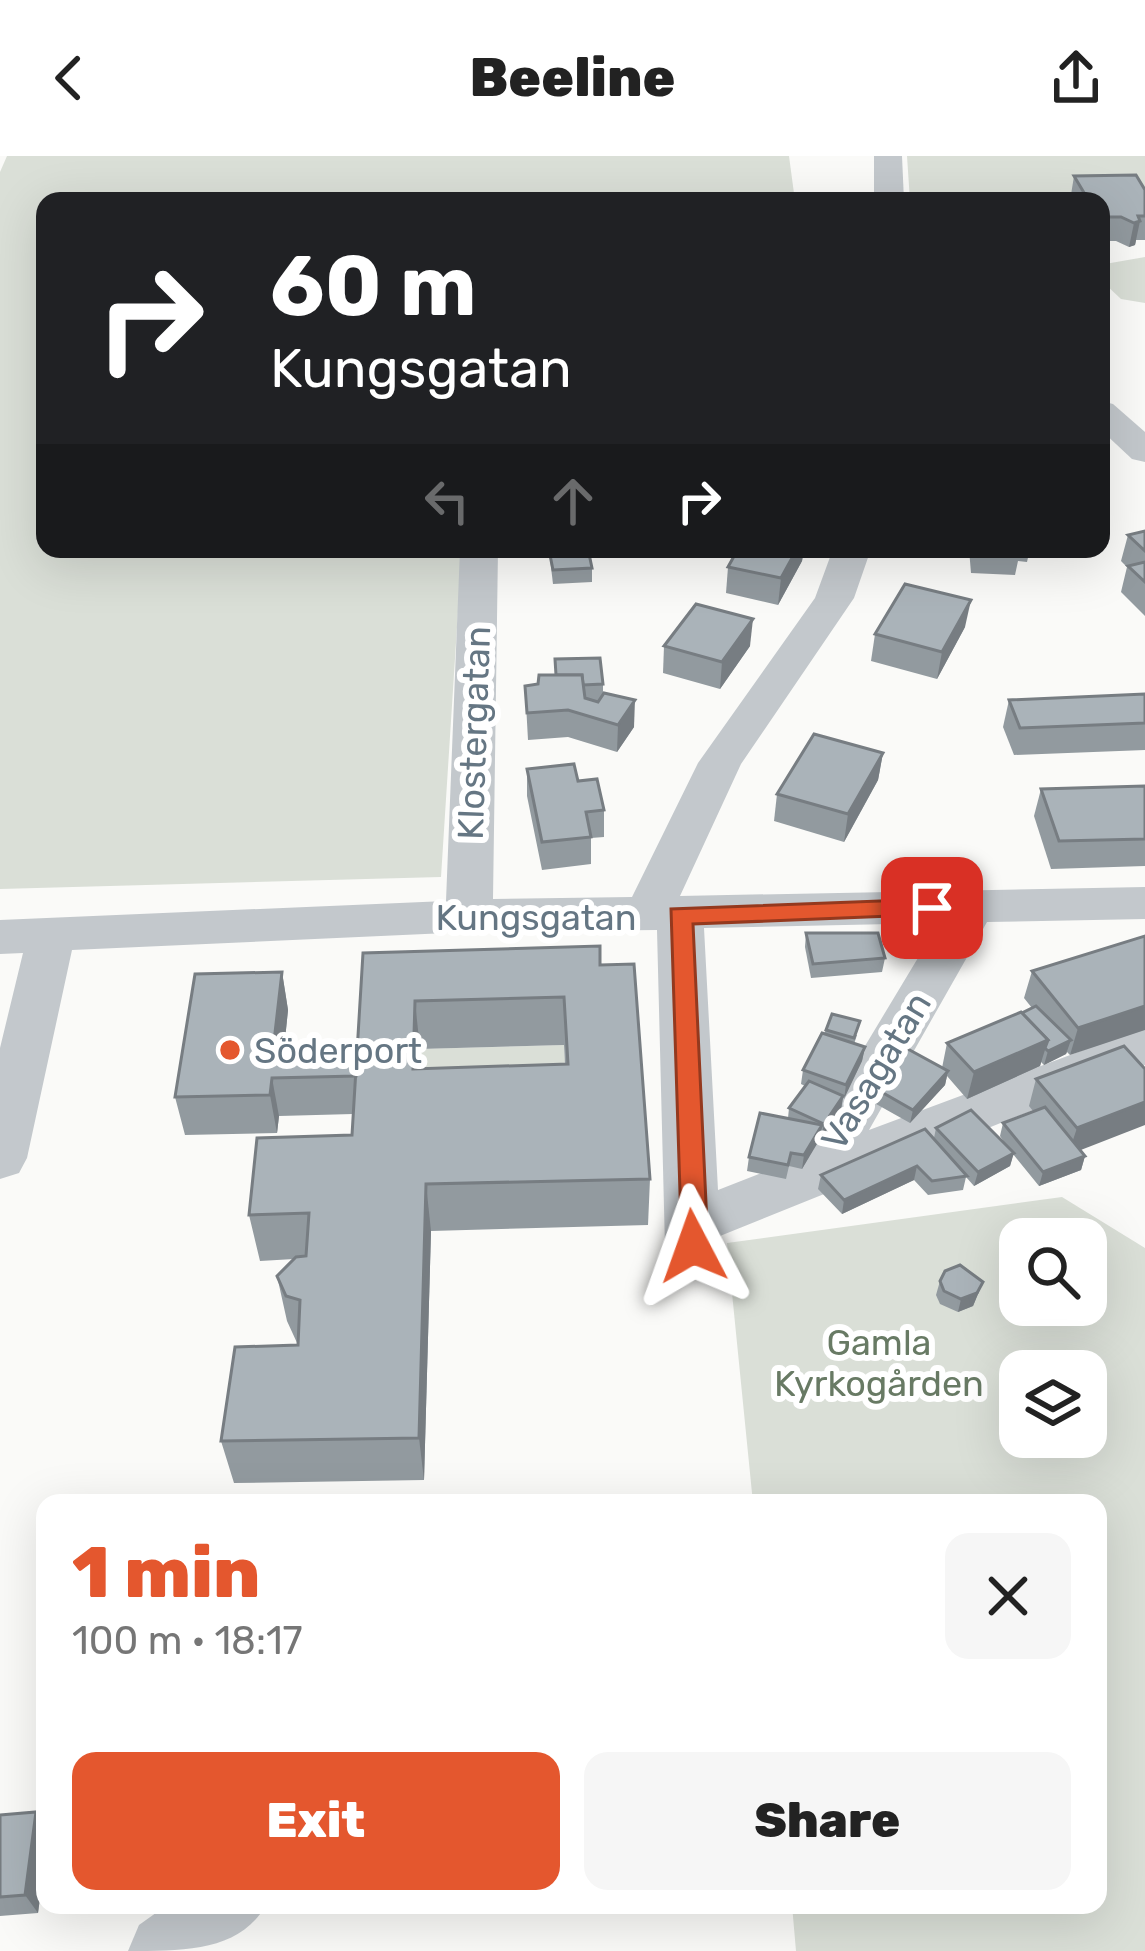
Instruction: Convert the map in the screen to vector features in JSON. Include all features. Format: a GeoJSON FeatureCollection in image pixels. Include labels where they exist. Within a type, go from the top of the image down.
{"type":"FeatureCollection","features":[{"type":"Feature","properties":{"kind":"street"},"geometry":{"type":"LineString","coordinates":[[888,156],[889,192]]}},
{"type":"Feature","properties":{"kind":"street"},"geometry":{"type":"LineString","coordinates":[[1110,419],[1145,451]]}},
{"type":"Feature","properties":{"kind":"street","name":"Klostergatan"},"geometry":{"type":"LineString","coordinates":[[469,916],[479,558]]}},
{"type":"Feature","properties":{"kind":"street"},"geometry":{"type":"LineString","coordinates":[[849,558],[834,598],[720,764],[663,916],[692,1235],[816,1174],[1145,1046]]}},
{"type":"Feature","properties":{"kind":"street","name":"Kungsgatan"},"geometry":{"type":"LineString","coordinates":[[0,937],[469,916],[663,916],[1145,903]]}},
{"type":"Feature","properties":{"kind":"street","name":"Vasagatan"},"geometry":{"type":"LineString","coordinates":[[816,1174],[973,906]]}},
{"type":"Feature","properties":{"kind":"street"},"geometry":{"type":"LineString","coordinates":[[0,1158],[52,933]]}},
{"type":"Feature","properties":{"kind":"street"},"geometry":{"type":"LineString","coordinates":[[165,1951],[217,1914]]}},
{"type":"Feature","properties":{"kind":"green space"},"geometry":{"type":"Polygon","coordinates":[[[7,156],[789,156],[794,192],[36,192],[36,558],[461,558],[441,877],[0,889],[0,172],[7,156]]]}},
{"type":"Feature","properties":{"kind":"green space"},"geometry":{"type":"Polygon","coordinates":[[[907,156],[1145,156],[1145,197],[1110,192],[909,192],[907,156]]]}},
{"type":"Feature","properties":{"kind":"green space"},"geometry":{"type":"Polygon","coordinates":[[[1145,257],[1145,303],[1121,299],[1110,289],[1110,263],[1145,257]]]}},
{"type":"Feature","properties":{"kind":"green space"},"geometry":{"type":"Polygon","coordinates":[[[564,1045],[568,1111],[418,1116],[420,1049],[564,1045]]]}},
{"type":"Feature","properties":{"kind":"green space","name":"Gamla Kyrkogården"},"geometry":{"type":"Polygon","coordinates":[[[1062,1197],[1096,1218],[999,1218],[999,1326],[1107,1326],[1107,1225],[1145,1248],[1145,1951],[796,1951],[793,1914],[1107,1914],[1107,1494],[752,1494],[727,1243],[1062,1197]]]}},
{"type":"Feature","properties":{"kind":"building"},"geometry":{"type":"Polygon","coordinates":[[[1136,175],[1145,190],[1145,216],[1138,216],[1140,221],[1134,223],[1110,217],[1110,192],[1084,192],[1074,176],[1136,175]]]}},
{"type":"Feature","properties":{"kind":"building"},"geometry":{"type":"Polygon","coordinates":[[[1145,531],[1145,551],[1128,535],[1145,531]]]}},
{"type":"Feature","properties":{"kind":"building"},"geometry":{"type":"Polygon","coordinates":[[[551,558],[590,558],[592,568],[553,570],[551,558]]]}},
{"type":"Feature","properties":{"kind":"building"},"geometry":{"type":"Polygon","coordinates":[[[733,558],[792,558],[781,578],[728,567],[733,558]]]}},
{"type":"Feature","properties":{"kind":"building"},"geometry":{"type":"Polygon","coordinates":[[[1145,562],[1145,582],[1128,566],[1145,562]]]}},
{"type":"Feature","properties":{"kind":"building"},"geometry":{"type":"Polygon","coordinates":[[[905,584],[971,600],[942,652],[875,634],[905,584]]]}},
{"type":"Feature","properties":{"kind":"building"},"geometry":{"type":"Polygon","coordinates":[[[696,604],[753,619],[722,662],[664,646],[696,604]]]}},
{"type":"Feature","properties":{"kind":"building"},"geometry":{"type":"Polygon","coordinates":[[[600,658],[603,684],[583,685],[582,675],[556,675],[555,659],[600,658]]]}},
{"type":"Feature","properties":{"kind":"building"},"geometry":{"type":"Polygon","coordinates":[[[539,675],[582,675],[585,698],[598,702],[604,693],[635,700],[618,725],[568,710],[527,713],[525,686],[538,684],[539,675]]]}},
{"type":"Feature","properties":{"kind":"building"},"geometry":{"type":"Polygon","coordinates":[[[1145,694],[1145,723],[1020,728],[1009,700],[1145,694]]]}},
{"type":"Feature","properties":{"kind":"building"},"geometry":{"type":"Polygon","coordinates":[[[814,734],[883,753],[848,814],[777,794],[814,734]]]}},
{"type":"Feature","properties":{"kind":"building"},"geometry":{"type":"Polygon","coordinates":[[[574,764],[578,781],[597,779],[604,810],[586,812],[591,837],[542,842],[527,769],[574,764]]]}},
{"type":"Feature","properties":{"kind":"building"},"geometry":{"type":"Polygon","coordinates":[[[1145,786],[1145,839],[1059,841],[1041,789],[1145,786]]]}},
{"type":"Feature","properties":{"kind":"building"},"geometry":{"type":"Polygon","coordinates":[[[806,933],[878,933],[885,958],[813,964],[806,933]]]}},
{"type":"Feature","properties":{"kind":"building"},"geometry":{"type":"Polygon","coordinates":[[[1145,936],[1145,1006],[1078,1028],[1032,971],[1145,936]]]}},
{"type":"Feature","properties":{"kind":"building"},"geometry":{"type":"Polygon","coordinates":[[[600,946],[600,965],[634,964],[650,1179],[426,1184],[419,1438],[221,1441],[235,1347],[298,1345],[300,1300],[286,1296],[277,1276],[296,1257],[306,1256],[309,1213],[249,1215],[257,1138],[352,1135],[363,953],[600,946]],[[564,997],[415,1001],[413,1069],[568,1064],[564,997]]]}},
{"type":"Feature","properties":{"kind":"building"},"geometry":{"type":"Polygon","coordinates":[[[282,972],[272,1059],[357,1057],[356,1076],[272,1078],[270,1095],[175,1097],[195,974],[282,972]]]}},
{"type":"Feature","properties":{"kind":"building"},"geometry":{"type":"Polygon","coordinates":[[[1036,1006],[1071,1040],[1048,1051],[1048,1040],[1022,1013],[1036,1006]]]}},
{"type":"Feature","properties":{"kind":"building"},"geometry":{"type":"Polygon","coordinates":[[[1021,1012],[1048,1040],[974,1072],[947,1043],[1021,1012]]]}},
{"type":"Feature","properties":{"kind":"building"},"geometry":{"type":"Polygon","coordinates":[[[832,1014],[860,1021],[854,1038],[826,1030],[832,1014]]]}},
{"type":"Feature","properties":{"kind":"building"},"geometry":{"type":"Polygon","coordinates":[[[822,1033],[865,1047],[846,1085],[803,1070],[822,1033]]]}},
{"type":"Feature","properties":{"kind":"building"},"geometry":{"type":"Polygon","coordinates":[[[1124,1046],[1145,1069],[1145,1102],[1077,1128],[1036,1079],[1124,1046]]]}},
{"type":"Feature","properties":{"kind":"building"},"geometry":{"type":"Polygon","coordinates":[[[906,1048],[948,1071],[913,1110],[871,1086],[906,1048]]]}},
{"type":"Feature","properties":{"kind":"building"},"geometry":{"type":"Polygon","coordinates":[[[809,1081],[843,1096],[824,1124],[789,1108],[809,1081]]]}},
{"type":"Feature","properties":{"kind":"building"},"geometry":{"type":"Polygon","coordinates":[[[1045,1107],[1085,1156],[1043,1172],[1003,1123],[1045,1107]]]}},
{"type":"Feature","properties":{"kind":"building"},"geometry":{"type":"Polygon","coordinates":[[[971,1110],[1014,1153],[978,1172],[936,1128],[971,1110]]]}},
{"type":"Feature","properties":{"kind":"building"},"geometry":{"type":"Polygon","coordinates":[[[760,1113],[822,1125],[804,1155],[791,1153],[788,1165],[749,1157],[760,1113]]]}},
{"type":"Feature","properties":{"kind":"building"},"geometry":{"type":"Polygon","coordinates":[[[925,1129],[967,1176],[932,1181],[917,1166],[844,1200],[821,1175],[925,1129]]]}},
{"type":"Feature","properties":{"kind":"building"},"geometry":{"type":"Polygon","coordinates":[[[960,1265],[983,1282],[977,1293],[961,1299],[944,1291],[940,1281],[945,1271],[960,1265]]]}},
{"type":"Feature","properties":{"kind":"building"},"geometry":{"type":"Polygon","coordinates":[[[36,1812],[25,1895],[0,1897],[0,1815],[36,1812]]]}},
{"type":"Feature","properties":{"kind":"place","name":"Söderport"},"geometry":{"type":"Point","coordinates":[230,1050]}},
{"type":"Feature","properties":{"kind":"route"},"geometry":{"type":"LineString","coordinates":[[693,1246],[680,916],[932,908]]}}]}
